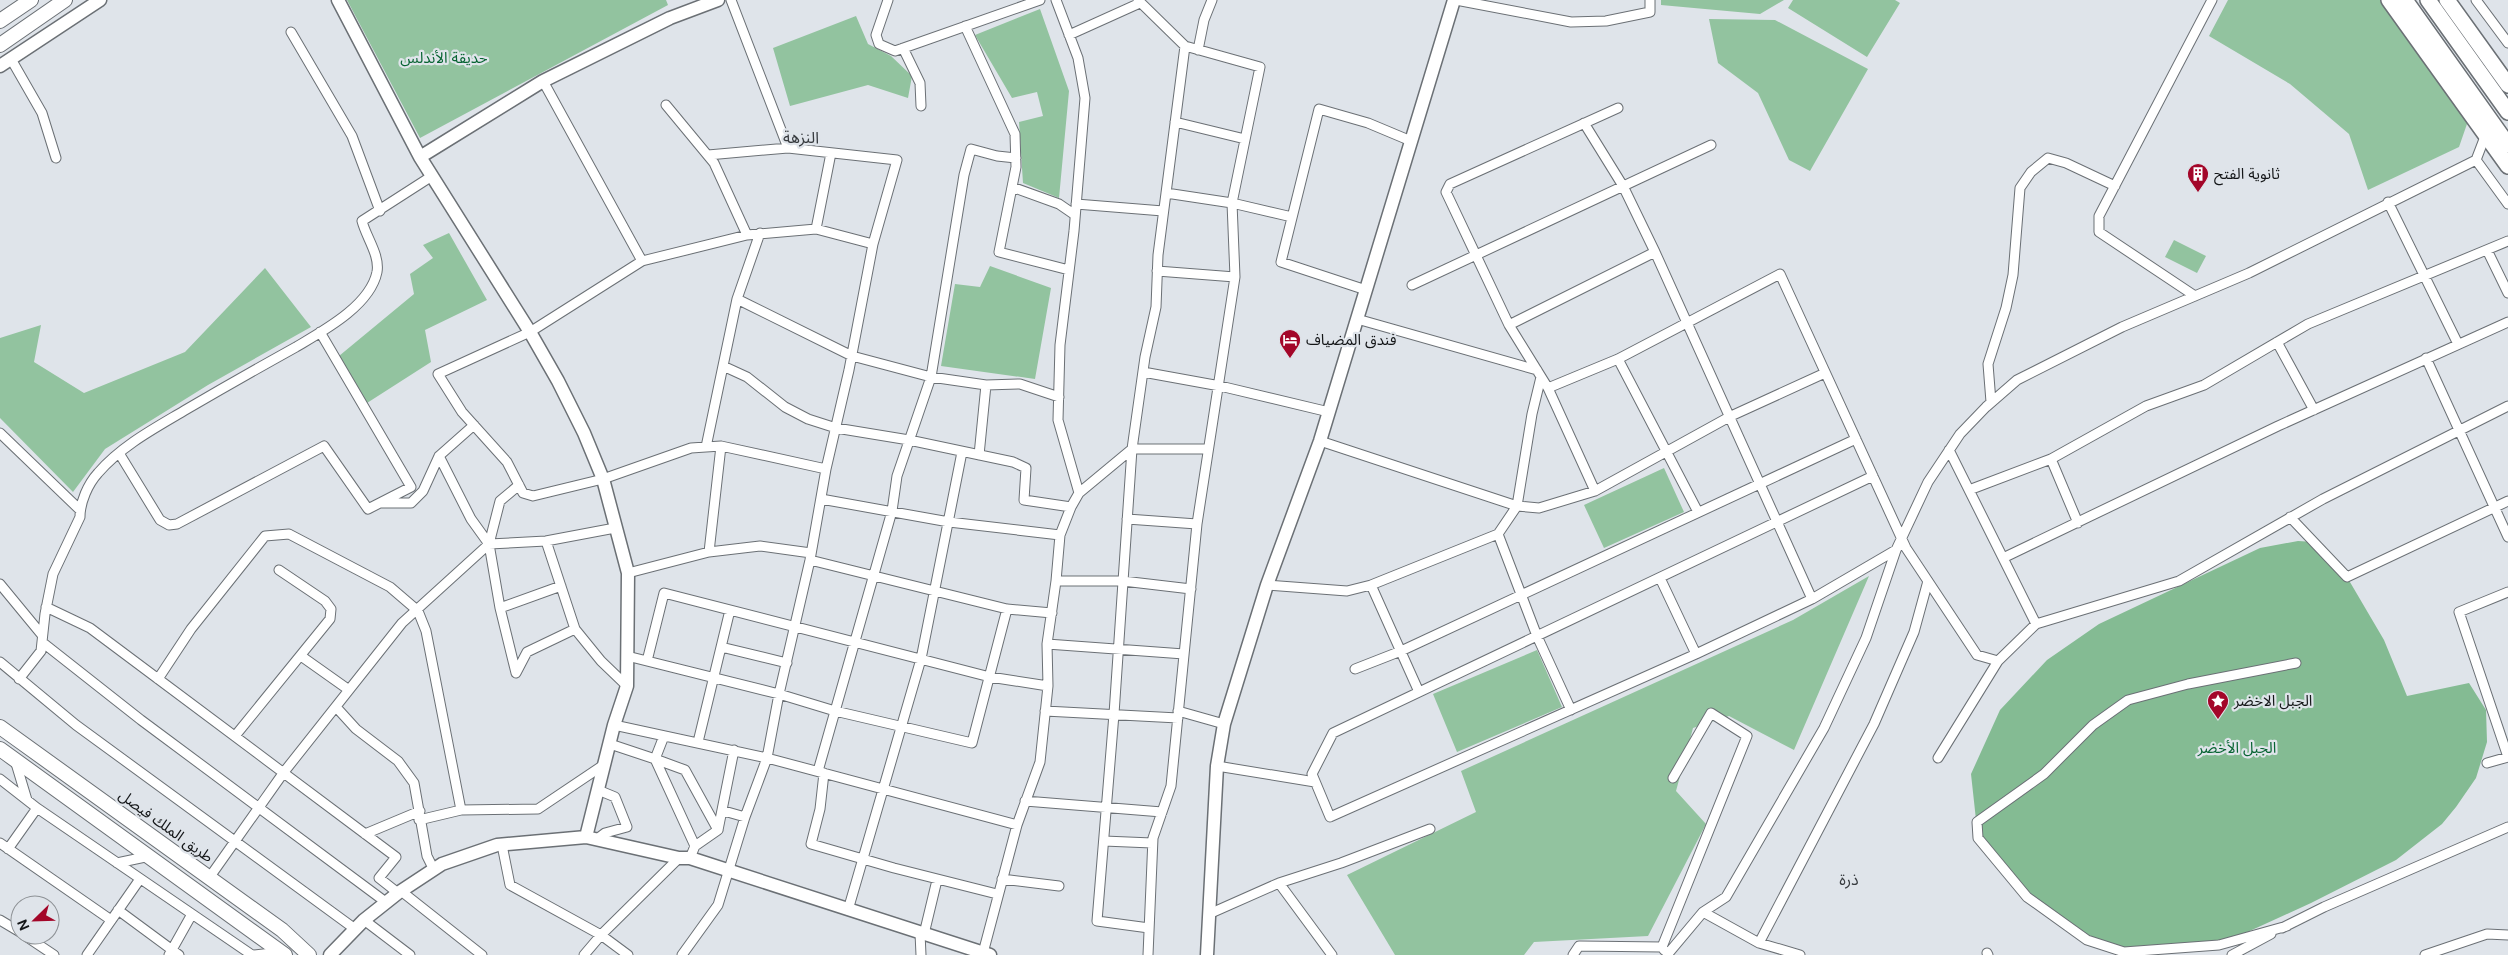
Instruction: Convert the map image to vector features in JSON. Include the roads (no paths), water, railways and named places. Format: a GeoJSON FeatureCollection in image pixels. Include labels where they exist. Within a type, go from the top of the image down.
{"type":"FeatureCollection","features":[{"type":"Feature","properties":{"kind":"highway"},"geometry":{"type":"LineString","coordinates":[[2389,0],[2508,166]]}},
{"type":"Feature","properties":{"kind":"highway"},"geometry":{"type":"LineString","coordinates":[[2405,0],[2508,145]]}},
{"type":"Feature","properties":{"kind":"highway"},"geometry":{"type":"LineString","coordinates":[[2428,0],[2508,112]]}},
{"type":"Feature","properties":{"kind":"highway"},"geometry":{"type":"LineString","coordinates":[[2447,0],[2508,86]]}},
{"type":"Feature","properties":{"kind":"main road"},"geometry":{"type":"LineString","coordinates":[[0,21],[32,0]]}},
{"type":"Feature","properties":{"kind":"main road"},"geometry":{"type":"LineString","coordinates":[[0,45],[65,0]]}},
{"type":"Feature","properties":{"kind":"main road","name":"طريق الملك فيصل"},"geometry":{"type":"LineString","coordinates":[[0,728],[282,930],[309,955]]}},
{"type":"Feature","properties":{"kind":"main road"},"geometry":{"type":"LineString","coordinates":[[0,749],[283,953]]}},
{"type":"Feature","properties":{"kind":"street"},"geometry":{"type":"LineString","coordinates":[[0,66],[100,0]]}},
{"type":"Feature","properties":{"kind":"street"},"geometry":{"type":"LineString","coordinates":[[338,0],[420,157],[530,332],[584,433],[602,479],[628,573],[627,686],[614,726],[598,790],[591,838]]}},
{"type":"Feature","properties":{"kind":"street"},"geometry":{"type":"LineString","coordinates":[[420,157],[543,81],[670,18],[718,0]]}},
{"type":"Feature","properties":{"kind":"street"},"geometry":{"type":"LineString","coordinates":[[731,0],[788,148]]}},
{"type":"Feature","properties":{"kind":"street"},"geometry":{"type":"LineString","coordinates":[[888,0],[876,34],[879,44],[895,51],[1040,0]]}},
{"type":"Feature","properties":{"kind":"street"},"geometry":{"type":"LineString","coordinates":[[1056,0],[1078,58],[1085,98],[1070,270],[1060,345],[1058,420],[1079,493]]}},
{"type":"Feature","properties":{"kind":"street"},"geometry":{"type":"LineString","coordinates":[[1198,50],[1204,20],[1212,0]]}},
{"type":"Feature","properties":{"kind":"street"},"geometry":{"type":"LineString","coordinates":[[1207,955],[1217,766],[1224,724],[1267,585],[1329,412],[1455,0],[1571,22],[1606,21],[1650,12],[1650,0]]}},
{"type":"Feature","properties":{"kind":"street"},"geometry":{"type":"LineString","coordinates":[[2195,296],[2099,232],[2100,216],[2212,0]]}},
{"type":"Feature","properties":{"kind":"street"},"geometry":{"type":"LineString","coordinates":[[2476,0],[2508,43]]}},
{"type":"Feature","properties":{"kind":"street"},"geometry":{"type":"LineString","coordinates":[[1069,35],[1139,2],[1186,46],[1260,66],[1232,203],[1235,277],[1220,386],[1207,449],[1197,524],[1171,786],[1152,843],[1148,955]]}},
{"type":"Feature","properties":{"kind":"street"},"geometry":{"type":"LineString","coordinates":[[965,26],[1015,134],[1016,158],[999,252],[1070,270]]}},
{"type":"Feature","properties":{"kind":"street"},"geometry":{"type":"LineString","coordinates":[[291,32],[352,136],[380,211]]}},
{"type":"Feature","properties":{"kind":"street"},"geometry":{"type":"LineString","coordinates":[[1150,928],[1097,921],[1114,714],[1132,449],[1143,372],[1156,308],[1157,271],[1163,211],[1186,46]]}},
{"type":"Feature","properties":{"kind":"street"},"geometry":{"type":"LineString","coordinates":[[902,48],[920,83],[921,106]]}},
{"type":"Feature","properties":{"kind":"street"},"geometry":{"type":"LineString","coordinates":[[11,58],[42,113],[56,158]]}},
{"type":"Feature","properties":{"kind":"street"},"geometry":{"type":"LineString","coordinates":[[543,81],[642,261]]}},
{"type":"Feature","properties":{"kind":"street"},"geometry":{"type":"LineString","coordinates":[[666,105],[708,155],[747,235]]}},
{"type":"Feature","properties":{"kind":"street"},"geometry":{"type":"LineString","coordinates":[[1366,290],[1281,262],[1319,108],[1368,123],[1411,141]]}},
{"type":"Feature","properties":{"kind":"street"},"geometry":{"type":"LineString","coordinates":[[1595,491],[1548,388],[1509,325],[1446,192],[1450,184],[1618,108]]}},
{"type":"Feature","properties":{"kind":"street"},"geometry":{"type":"LineString","coordinates":[[1175,122],[1245,139]]}},
{"type":"Feature","properties":{"kind":"street"},"geometry":{"type":"LineString","coordinates":[[1584,123],[1623,186],[1655,252],[1731,416],[1812,599]]}},
{"type":"Feature","properties":{"kind":"street"},"geometry":{"type":"LineString","coordinates":[[1666,953],[1703,912],[1726,897],[1824,728],[1866,638],[1896,550],[1928,482],[1960,434],[1992,402],[2017,380],[2122,327],[2249,273],[2388,202],[2476,160],[2486,134]]}},
{"type":"Feature","properties":{"kind":"street"},"geometry":{"type":"LineString","coordinates":[[1412,285],[1711,145]]}},
{"type":"Feature","properties":{"kind":"street"},"geometry":{"type":"LineString","coordinates":[[682,955],[718,905],[730,872],[745,817],[767,758],[779,694],[810,556],[826,469],[852,356],[873,244],[897,160],[788,148],[708,155]]}},
{"type":"Feature","properties":{"kind":"street"},"geometry":{"type":"LineString","coordinates":[[997,894],[936,880],[812,844],[820,809],[821,772],[835,711],[892,511],[897,476],[931,377],[964,175],[971,149],[997,156],[1016,158]]}},
{"type":"Feature","properties":{"kind":"street"},"geometry":{"type":"LineString","coordinates":[[816,228],[831,153]]}},
{"type":"Feature","properties":{"kind":"street"},"geometry":{"type":"LineString","coordinates":[[1992,402],[1988,364],[2006,308],[2013,275],[2020,188],[2031,172],[2048,158],[2066,163],[2115,186]]}},
{"type":"Feature","properties":{"kind":"street"},"geometry":{"type":"LineString","coordinates":[[2476,160],[2508,204]]}},
{"type":"Feature","properties":{"kind":"street"},"geometry":{"type":"LineString","coordinates":[[19,679],[41,651],[46,607],[53,574],[80,517],[80,510],[86,492],[97,473],[119,453],[160,425],[334,324],[362,299],[376,278],[378,262],[362,221],[432,176]]}},
{"type":"Feature","properties":{"kind":"street"},"geometry":{"type":"LineString","coordinates":[[1012,187],[1059,204],[1075,216]]}},
{"type":"Feature","properties":{"kind":"street"},"geometry":{"type":"LineString","coordinates":[[1166,193],[1232,203],[1292,217]]}},
{"type":"Feature","properties":{"kind":"street"},"geometry":{"type":"LineString","coordinates":[[2388,202],[2458,344]]}},
{"type":"Feature","properties":{"kind":"street"},"geometry":{"type":"LineString","coordinates":[[1076,204],[1163,211]]}},
{"type":"Feature","properties":{"kind":"street"},"geometry":{"type":"LineString","coordinates":[[826,469],[721,446],[691,448],[602,479],[533,496],[523,493],[507,462],[462,412],[438,374],[530,332],[642,261],[747,235],[816,228],[873,244]]}},
{"type":"Feature","properties":{"kind":"street"},"geometry":{"type":"LineString","coordinates":[[706,447],[738,299],[760,233]]}},
{"type":"Feature","properties":{"kind":"street"},"geometry":{"type":"LineString","coordinates":[[1968,490],[2051,459],[2146,406],[2204,385],[2308,324],[2508,241]]}},
{"type":"Feature","properties":{"kind":"street"},"geometry":{"type":"LineString","coordinates":[[2487,250],[2508,293]]}},
{"type":"Feature","properties":{"kind":"street"},"geometry":{"type":"LineString","coordinates":[[1509,325],[1655,252]]}},
{"type":"Feature","properties":{"kind":"street"},"geometry":{"type":"LineString","coordinates":[[1157,271],[1235,277]]}},
{"type":"Feature","properties":{"kind":"street"},"geometry":{"type":"LineString","coordinates":[[1548,388],[1618,359],[1780,274],[1902,538],[1977,655],[1998,661]]}},
{"type":"Feature","properties":{"kind":"street"},"geometry":{"type":"LineString","coordinates":[[738,299],[852,356],[931,377],[986,385],[1020,384],[1059,397]]}},
{"type":"Feature","properties":{"kind":"street"},"geometry":{"type":"LineString","coordinates":[[1357,320],[1539,374]]}},
{"type":"Feature","properties":{"kind":"street"},"geometry":{"type":"LineString","coordinates":[[2003,558],[2314,410],[2508,322]]}},
{"type":"Feature","properties":{"kind":"street"},"geometry":{"type":"LineString","coordinates":[[119,453],[160,520],[169,525],[177,524],[203,512],[324,446],[368,509],[411,487],[320,332]]}},
{"type":"Feature","properties":{"kind":"street"},"geometry":{"type":"LineString","coordinates":[[2277,342],[2314,410]]}},
{"type":"Feature","properties":{"kind":"street"},"geometry":{"type":"LineString","coordinates":[[2426,358],[2508,537]]}},
{"type":"Feature","properties":{"kind":"street"},"geometry":{"type":"LineString","coordinates":[[1618,359],[1698,512]]}},
{"type":"Feature","properties":{"kind":"street"},"geometry":{"type":"LineString","coordinates":[[723,366],[748,377],[793,411],[808,419],[836,428],[909,440],[1013,462],[1026,468],[1024,500],[1071,507]]}},
{"type":"Feature","properties":{"kind":"street"},"geometry":{"type":"LineString","coordinates":[[1143,372],[1220,386],[1329,412]]}},
{"type":"Feature","properties":{"kind":"street"},"geometry":{"type":"LineString","coordinates":[[1320,440],[1517,506],[1539,508],[1595,491],[1731,416],[1825,373]]}},
{"type":"Feature","properties":{"kind":"street"},"geometry":{"type":"LineString","coordinates":[[1267,585],[1346,591],[1371,586],[1498,534],[1517,506],[1539,374]]}},
{"type":"Feature","properties":{"kind":"street"},"geometry":{"type":"LineString","coordinates":[[979,455],[986,385]]}},
{"type":"Feature","properties":{"kind":"street"},"geometry":{"type":"LineString","coordinates":[[1938,758],[1998,661],[2036,624],[2179,581],[2290,517],[2458,429],[2508,406]]}},
{"type":"Feature","properties":{"kind":"street"},"geometry":{"type":"LineString","coordinates":[[380,503],[411,503],[423,491],[439,456],[474,426]]}},
{"type":"Feature","properties":{"kind":"street"},"geometry":{"type":"LineString","coordinates":[[0,433],[80,510]]}},
{"type":"Feature","properties":{"kind":"street"},"geometry":{"type":"LineString","coordinates":[[1355,669],[1401,651],[1856,439]]}},
{"type":"Feature","properties":{"kind":"street"},"geometry":{"type":"LineString","coordinates":[[709,552],[721,446]]}},
{"type":"Feature","properties":{"kind":"street"},"geometry":{"type":"LineString","coordinates":[[591,838],[684,858],[986,954],[997,894],[1016,825],[1040,762],[1048,686],[1047,644],[1060,535],[1071,507],[1079,493],[1132,449],[1207,449]]}},
{"type":"Feature","properties":{"kind":"street"},"geometry":{"type":"LineString","coordinates":[[1949,450],[2036,624]]}},
{"type":"Feature","properties":{"kind":"street"},"geometry":{"type":"LineString","coordinates":[[848,910],[921,659],[962,452]]}},
{"type":"Feature","properties":{"kind":"street"},"geometry":{"type":"LineString","coordinates":[[439,456],[471,519],[489,544]]}},
{"type":"Feature","properties":{"kind":"street"},"geometry":{"type":"LineString","coordinates":[[2051,459],[2078,523]]}},
{"type":"Feature","properties":{"kind":"street"},"geometry":{"type":"LineString","coordinates":[[1873,476],[1333,733],[1312,774],[1330,818],[1696,654],[1812,599],[1896,550]]}},
{"type":"Feature","properties":{"kind":"street"},"geometry":{"type":"LineString","coordinates":[[519,485],[500,501],[489,544],[500,608],[516,673],[527,652],[575,629]]}},
{"type":"Feature","properties":{"kind":"street"},"geometry":{"type":"LineString","coordinates":[[821,499],[949,522],[1060,535]]}},
{"type":"Feature","properties":{"kind":"street"},"geometry":{"type":"LineString","coordinates":[[2290,517],[2347,577],[2508,501]]}},
{"type":"Feature","properties":{"kind":"street"},"geometry":{"type":"LineString","coordinates":[[1127,519],[1197,524]]}},
{"type":"Feature","properties":{"kind":"street"},"geometry":{"type":"LineString","coordinates":[[209,878],[284,772],[402,623],[418,611],[489,544],[546,541],[615,528]]}},
{"type":"Feature","properties":{"kind":"street"},"geometry":{"type":"LineString","coordinates":[[158,679],[191,629],[264,536],[289,534],[390,587],[418,611],[426,631],[461,810]]}},
{"type":"Feature","properties":{"kind":"street"},"geometry":{"type":"LineString","coordinates":[[1498,534],[1537,636],[1571,710]]}},
{"type":"Feature","properties":{"kind":"street"},"geometry":{"type":"LineString","coordinates":[[546,541],[575,629],[601,661],[627,686]]}},
{"type":"Feature","properties":{"kind":"street"},"geometry":{"type":"LineString","coordinates":[[628,573],[709,552],[760,546],[810,556],[872,576],[1007,609],[1052,613]]}},
{"type":"Feature","properties":{"kind":"street"},"geometry":{"type":"LineString","coordinates":[[235,736],[330,619],[331,609],[325,601],[279,570]]}},
{"type":"Feature","properties":{"kind":"street"},"geometry":{"type":"LineString","coordinates":[[1660,578],[1696,654]]}},
{"type":"Feature","properties":{"kind":"street"},"geometry":{"type":"LineString","coordinates":[[1056,581],[1123,581],[1190,589]]}},
{"type":"Feature","properties":{"kind":"street"},"geometry":{"type":"LineString","coordinates":[[1759,943],[1874,724],[1914,632],[1928,581]]}},
{"type":"Feature","properties":{"kind":"street"},"geometry":{"type":"LineString","coordinates":[[0,584],[42,638],[141,720],[260,806],[387,903]]}},
{"type":"Feature","properties":{"kind":"street"},"geometry":{"type":"LineString","coordinates":[[500,608],[562,586]]}},
{"type":"Feature","properties":{"kind":"street"},"geometry":{"type":"LineString","coordinates":[[1371,586],[1419,692]]}},
{"type":"Feature","properties":{"kind":"street"},"geometry":{"type":"LineString","coordinates":[[2487,763],[2508,757],[2459,612],[2508,592]]}},
{"type":"Feature","properties":{"kind":"street"},"geometry":{"type":"LineString","coordinates":[[647,661],[664,593],[990,677],[1048,686]]}},
{"type":"Feature","properties":{"kind":"street"},"geometry":{"type":"LineString","coordinates":[[46,607],[90,628],[396,857],[378,878],[400,892],[482,955]]}},
{"type":"Feature","properties":{"kind":"street"},"geometry":{"type":"LineString","coordinates":[[627,656],[779,694],[835,711],[972,742],[1007,609]]}},
{"type":"Feature","properties":{"kind":"street"},"geometry":{"type":"LineString","coordinates":[[698,742],[730,610]]}},
{"type":"Feature","properties":{"kind":"street"},"geometry":{"type":"LineString","coordinates":[[1047,644],[1184,654]]}},
{"type":"Feature","properties":{"kind":"street"},"geometry":{"type":"LineString","coordinates":[[721,647],[786,662]]}},
{"type":"Feature","properties":{"kind":"street"},"geometry":{"type":"LineString","coordinates":[[301,656],[349,690]]}},
{"type":"Feature","properties":{"kind":"street"},"geometry":{"type":"LineString","coordinates":[[0,662],[76,725],[235,840],[359,924],[410,955]]}},
{"type":"Feature","properties":{"kind":"street"},"geometry":{"type":"LineString","coordinates":[[2287,926],[2220,945],[2134,952],[2124,952],[2087,940],[2027,898],[1978,838],[1977,822],[2044,774],[2093,726],[2128,700],[2188,684],[2296,663]]}},
{"type":"Feature","properties":{"kind":"street"},"geometry":{"type":"LineString","coordinates":[[336,707],[356,729],[398,761],[414,783],[427,856],[434,870]]}},
{"type":"Feature","properties":{"kind":"street"},"geometry":{"type":"LineString","coordinates":[[1045,711],[1178,714],[1224,724]]}},
{"type":"Feature","properties":{"kind":"street"},"geometry":{"type":"LineString","coordinates":[[1666,953],[1747,736],[1712,713],[1673,778]]}},
{"type":"Feature","properties":{"kind":"street"},"geometry":{"type":"LineString","coordinates":[[614,726],[698,742],[767,758],[1016,825]]}},
{"type":"Feature","properties":{"kind":"street"},"geometry":{"type":"LineString","coordinates":[[664,736],[655,759],[695,846]]}},
{"type":"Feature","properties":{"kind":"street"},"geometry":{"type":"LineString","coordinates":[[610,744],[685,770],[718,830]]}},
{"type":"Feature","properties":{"kind":"street"},"geometry":{"type":"LineString","coordinates":[[584,955],[601,934],[695,846],[718,830],[724,811],[734,750]]}},
{"type":"Feature","properties":{"kind":"street"},"geometry":{"type":"LineString","coordinates":[[15,759],[28,800]]}},
{"type":"Feature","properties":{"kind":"street"},"geometry":{"type":"LineString","coordinates":[[366,834],[420,815],[461,810],[538,809],[605,764]]}},
{"type":"Feature","properties":{"kind":"street"},"geometry":{"type":"LineString","coordinates":[[1217,766],[1315,782]]}},
{"type":"Feature","properties":{"kind":"street"},"geometry":{"type":"LineString","coordinates":[[0,779],[37,808],[253,955],[283,953]]}},
{"type":"Feature","properties":{"kind":"street"},"geometry":{"type":"LineString","coordinates":[[330,955],[359,924],[400,892],[442,864],[502,844],[591,838],[627,827],[615,797],[598,790]]}},
{"type":"Feature","properties":{"kind":"street"},"geometry":{"type":"LineString","coordinates":[[1025,802],[1162,812]]}},
{"type":"Feature","properties":{"kind":"street"},"geometry":{"type":"LineString","coordinates":[[8,849],[37,808]]}},
{"type":"Feature","properties":{"kind":"street"},"geometry":{"type":"LineString","coordinates":[[724,811],[745,817]]}},
{"type":"Feature","properties":{"kind":"street"},"geometry":{"type":"LineString","coordinates":[[2232,955],[2324,907],[2508,827]]}},
{"type":"Feature","properties":{"kind":"street"},"geometry":{"type":"LineString","coordinates":[[1209,914],[1279,883],[1341,863],[1430,829]]}},
{"type":"Feature","properties":{"kind":"street"},"geometry":{"type":"LineString","coordinates":[[1104,841],[1152,843]]}},
{"type":"Feature","properties":{"kind":"street"},"geometry":{"type":"LineString","coordinates":[[0,843],[111,920]]}},
{"type":"Feature","properties":{"kind":"street"},"geometry":{"type":"LineString","coordinates":[[502,844],[510,885],[601,934],[628,955]]}},
{"type":"Feature","properties":{"kind":"street"},"geometry":{"type":"LineString","coordinates":[[117,863],[150,856]]}},
{"type":"Feature","properties":{"kind":"street"},"geometry":{"type":"LineString","coordinates":[[87,955],[140,878]]}},
{"type":"Feature","properties":{"kind":"street"},"geometry":{"type":"LineString","coordinates":[[1002,879],[1059,886]]}},
{"type":"Feature","properties":{"kind":"street"},"geometry":{"type":"LineString","coordinates":[[921,955],[922,933],[936,880]]}},
{"type":"Feature","properties":{"kind":"street"},"geometry":{"type":"LineString","coordinates":[[1279,883],[1332,955]]}},
{"type":"Feature","properties":{"kind":"street"},"geometry":{"type":"LineString","coordinates":[[118,910],[174,953],[192,914]]}},
{"type":"Feature","properties":{"kind":"street"},"geometry":{"type":"LineString","coordinates":[[1703,912],[1759,943],[1800,955]]}},
{"type":"Feature","properties":{"kind":"street"},"geometry":{"type":"LineString","coordinates":[[2424,955],[2487,934],[2508,935]]}},
{"type":"Feature","properties":{"kind":"street"},"geometry":{"type":"LineString","coordinates":[[39,945],[54,955]]}},
{"type":"Feature","properties":{"kind":"street"},"geometry":{"type":"LineString","coordinates":[[1573,955],[1579,946],[1666,953]]}},
{"type":"Feature","properties":{"kind":"place","name":"ثانوية الفتح"},"geometry":{"type":"Point","coordinates":[2198,193]}},
{"type":"Feature","properties":{"kind":"place","name":"فندق المضياف"},"geometry":{"type":"Point","coordinates":[1290,359]}},
{"type":"Feature","properties":{"kind":"place","name":"الجبل الاخضر"},"geometry":{"type":"Point","coordinates":[2218,720]}},
{"type":"Feature","properties":{"kind":"district","name":"النزهة"},"geometry":{"type":"Point","coordinates":[801,137]}},
{"type":"Feature","properties":{"kind":"district","name":"ذرة"},"geometry":{"type":"Point","coordinates":[1849,879]}},
{"type":"Feature","properties":{"kind":"park label","name":"حديقة الأندلس"},"geometry":{"type":"Point","coordinates":[444,58]}},
{"type":"Feature","properties":{"kind":"park label","name":"الجبل الأخضر"},"geometry":{"type":"Point","coordinates":[2237,748]}}]}
